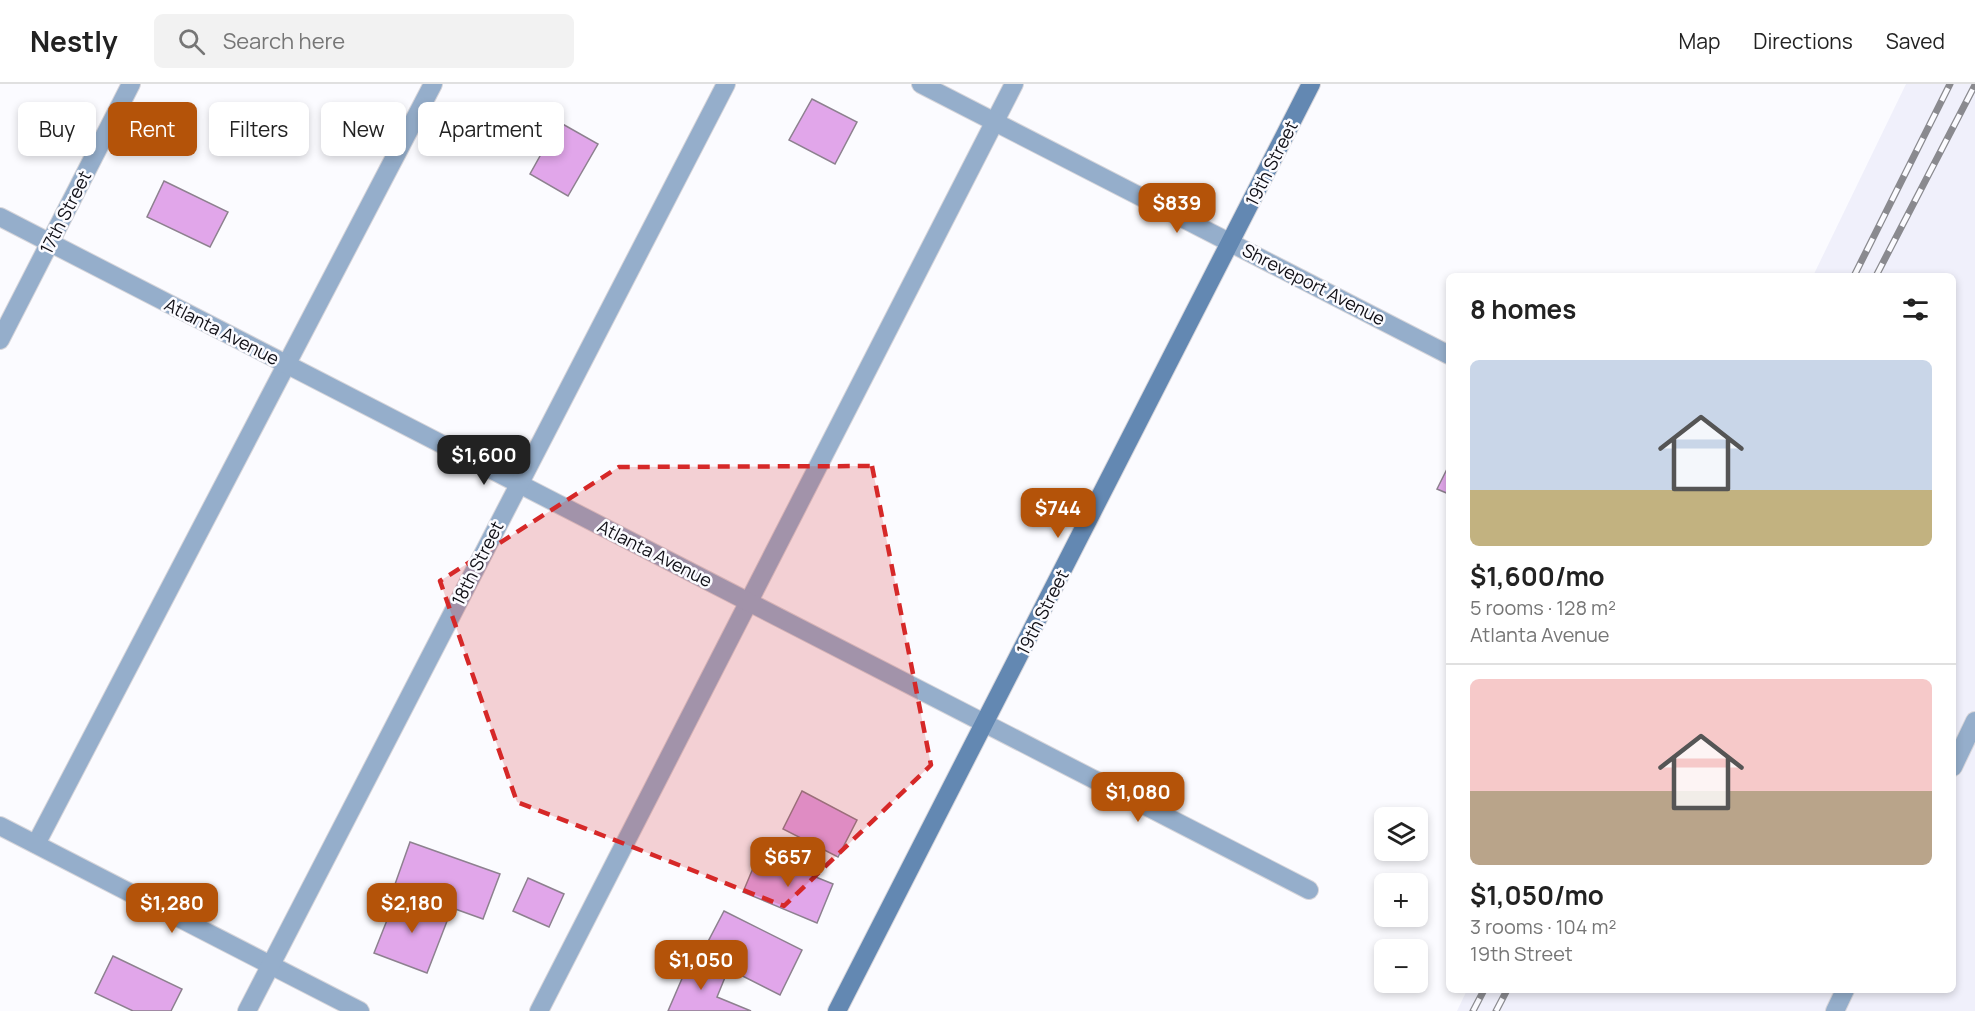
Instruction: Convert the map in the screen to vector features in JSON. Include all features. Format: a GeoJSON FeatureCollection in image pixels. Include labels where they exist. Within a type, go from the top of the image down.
{"type":"FeatureCollection","features":[{"type":"Feature","properties":{"kind":"street","name":"17th Street"},"geometry":{"type":"LineString","coordinates":[[0,340],[131,84]]}},
{"type":"Feature","properties":{"kind":"street"},"geometry":{"type":"LineString","coordinates":[[36,844],[433,84]]}},
{"type":"Feature","properties":{"kind":"street","name":"18th Street"},"geometry":{"type":"LineString","coordinates":[[246,1011],[726,84]]}},
{"type":"Feature","properties":{"kind":"street","name":"Shreveport Avenue"},"geometry":{"type":"LineString","coordinates":[[921,84],[1446,353]]}},
{"type":"Feature","properties":{"kind":"street"},"geometry":{"type":"LineString","coordinates":[[539,1011],[1014,84]]}},
{"type":"Feature","properties":{"kind":"street","name":"19th Street"},"geometry":{"type":"LineString","coordinates":[[837,1011],[1311,84]]}},
{"type":"Feature","properties":{"kind":"street","name":"Atlanta Avenue"},"geometry":{"type":"LineString","coordinates":[[0,217],[518,484],[749,600],[984,724],[1309,890]]}},
{"type":"Feature","properties":{"kind":"street"},"geometry":{"type":"LineString","coordinates":[[1956,760],[1975,721]]}},
{"type":"Feature","properties":{"kind":"street"},"geometry":{"type":"LineString","coordinates":[[0,826],[360,1011]]}},
{"type":"Feature","properties":{"kind":"street"},"geometry":{"type":"LineString","coordinates":[[1835,1011],[1844,993]]}},
{"type":"Feature","properties":{"kind":"highlighted area"},"geometry":{"type":"Polygon","coordinates":[[[872,466],[931,765],[784,906],[517,802],[440,581],[619,467],[872,466]]]}},
{"type":"Feature","properties":{"kind":"shaded area"},"geometry":{"type":"Polygon","coordinates":[[[1906,84],[1975,84],[1975,1011],[1457,1011],[1466,993],[1956,993],[1956,273],[1814,273],[1906,84]]]}},
{"type":"Feature","properties":{"kind":"building"},"geometry":{"type":"Polygon","coordinates":[[[812,99],[857,122],[835,164],[789,140],[812,99]]]}},
{"type":"Feature","properties":{"kind":"building"},"geometry":{"type":"Polygon","coordinates":[[[564,125],[598,144],[568,196],[530,174],[540,156],[564,156],[564,125]]]}},
{"type":"Feature","properties":{"kind":"building"},"geometry":{"type":"Polygon","coordinates":[[[164,181],[228,212],[210,247],[147,217],[164,181]]]}},
{"type":"Feature","properties":{"kind":"building"},"geometry":{"type":"Polygon","coordinates":[[[1446,471],[1446,493],[1437,489],[1446,471]]]}},
{"type":"Feature","properties":{"kind":"building"},"geometry":{"type":"Polygon","coordinates":[[[802,791],[857,820],[838,857],[783,829],[802,791]]]}},
{"type":"Feature","properties":{"kind":"building"},"geometry":{"type":"Polygon","coordinates":[[[410,842],[500,874],[483,919],[394,887],[410,842]]]}},
{"type":"Feature","properties":{"kind":"building"},"geometry":{"type":"Polygon","coordinates":[[[759,854],[833,884],[817,923],[743,892],[759,854]]]}},
{"type":"Feature","properties":{"kind":"building"},"geometry":{"type":"Polygon","coordinates":[[[528,878],[564,894],[549,927],[513,911],[528,878]]]}},
{"type":"Feature","properties":{"kind":"building"},"geometry":{"type":"Polygon","coordinates":[[[397,895],[449,916],[427,973],[374,953],[397,895]]]}},
{"type":"Feature","properties":{"kind":"building"},"geometry":{"type":"Polygon","coordinates":[[[724,911],[802,950],[780,995],[701,955],[724,911]]]}},
{"type":"Feature","properties":{"kind":"building"},"geometry":{"type":"Polygon","coordinates":[[[113,956],[182,989],[171,1011],[133,1011],[95,993],[113,956]]]}},
{"type":"Feature","properties":{"kind":"building"},"geometry":{"type":"Polygon","coordinates":[[[690,960],[726,975],[717,997],[751,1011],[668,1011],[690,960]]]}},
{"type":"Feature","properties":{"kind":"railway"},"geometry":{"type":"LineString","coordinates":[[1856,273],[1950,84]]}},
{"type":"Feature","properties":{"kind":"railway"},"geometry":{"type":"LineString","coordinates":[[1878,273],[1975,85]]}},
{"type":"Feature","properties":{"kind":"railway"},"geometry":{"type":"LineString","coordinates":[[1473,1011],[1482,993]]}},
{"type":"Feature","properties":{"kind":"railway"},"geometry":{"type":"LineString","coordinates":[[1496,1011],[1505,993]]}}]}
